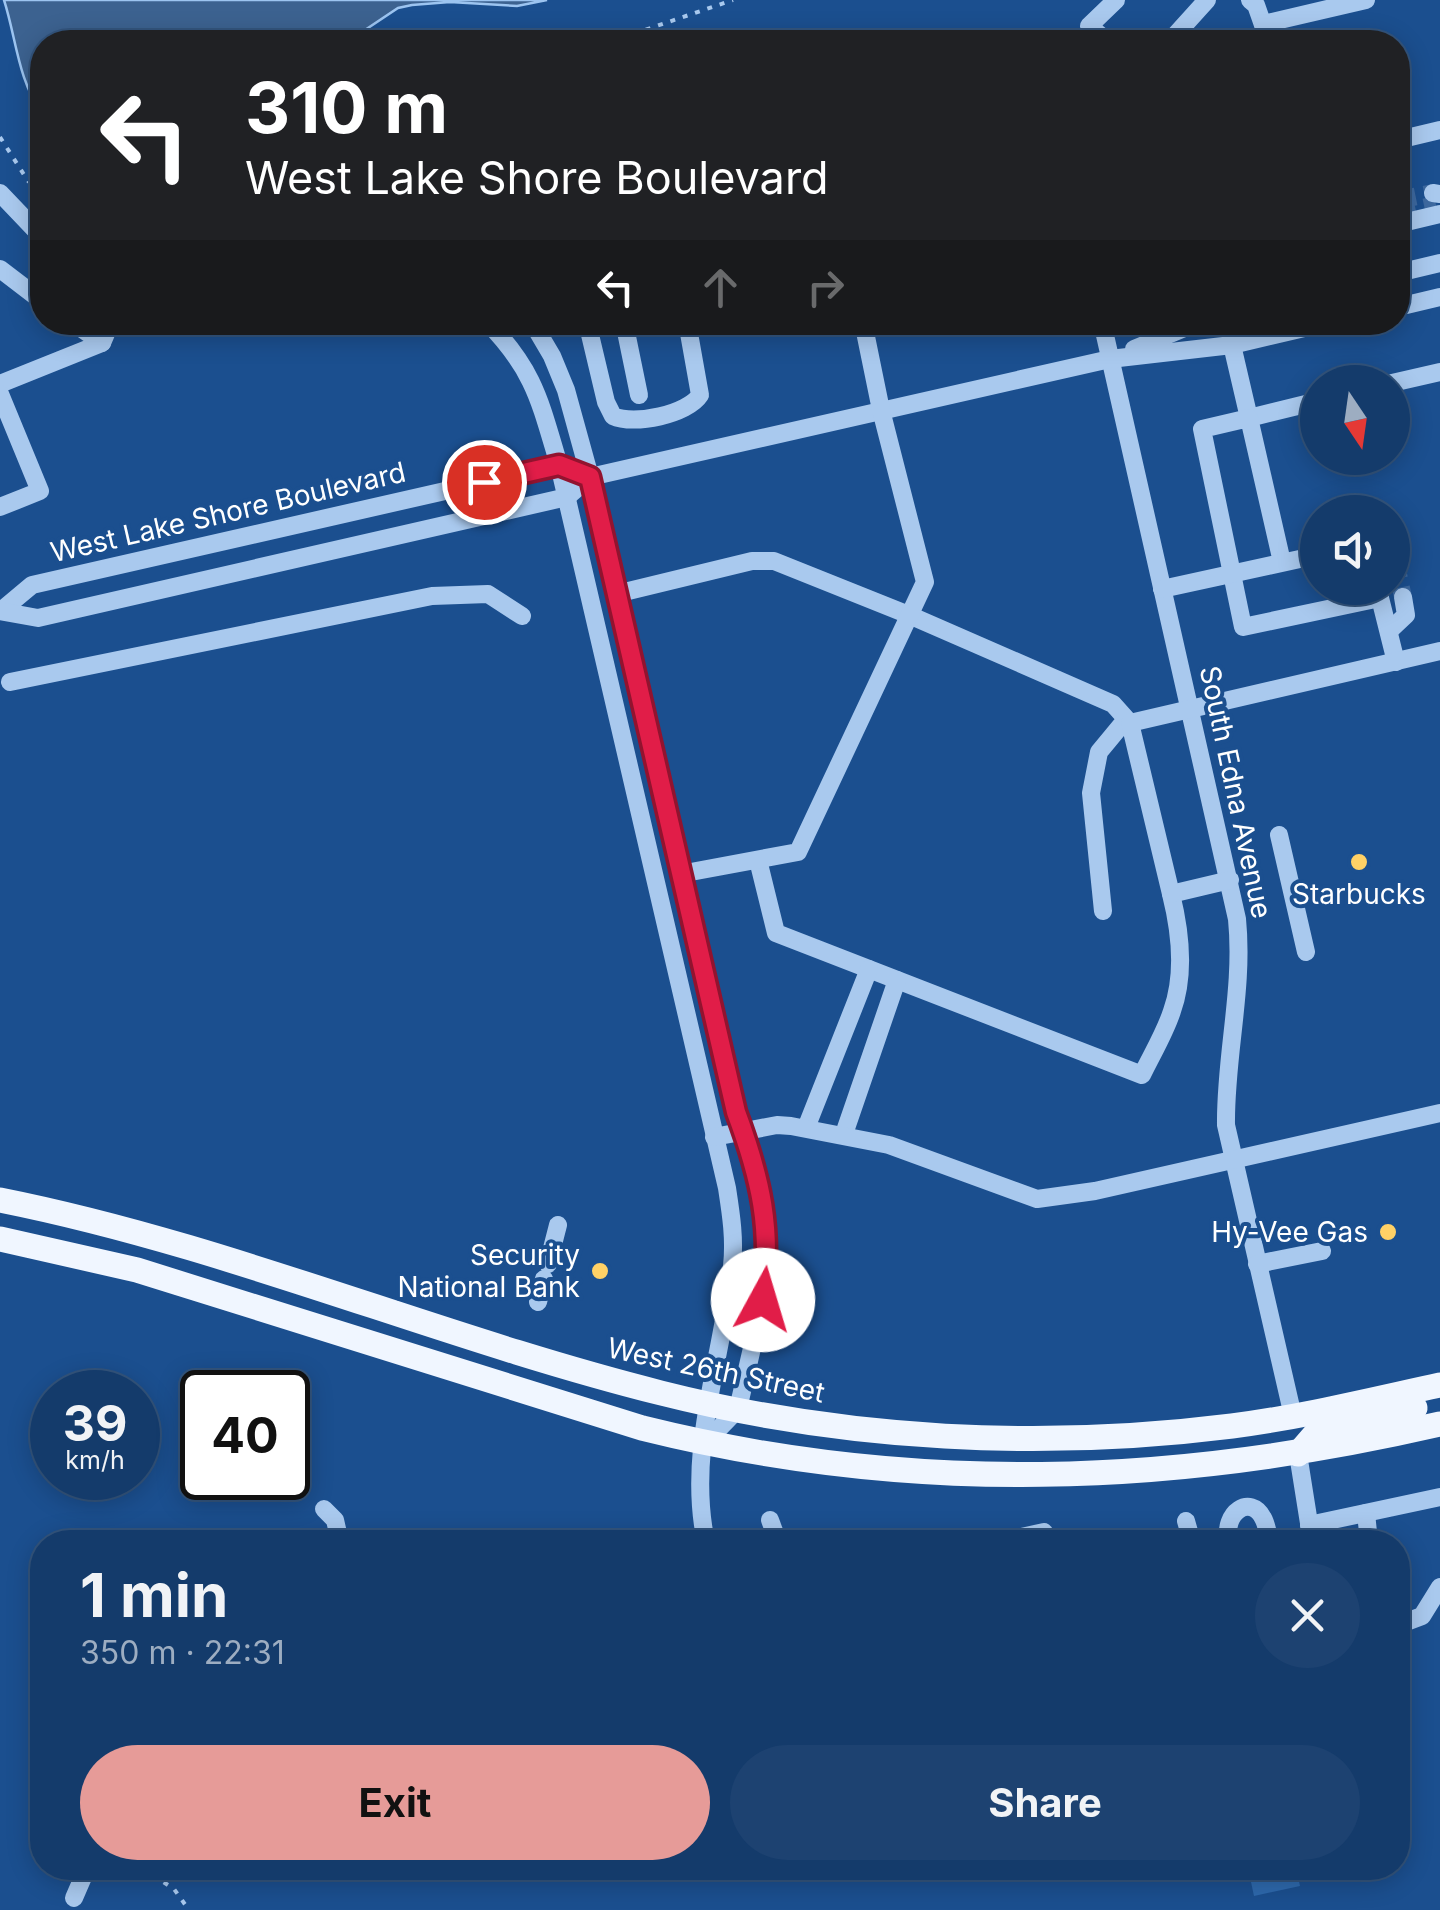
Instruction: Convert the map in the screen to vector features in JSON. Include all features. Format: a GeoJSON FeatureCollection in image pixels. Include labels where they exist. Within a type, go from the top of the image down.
{"type":"FeatureCollection","features":[{"type":"Feature","properties":{"kind":"main road","name":"West 26th Street"},"geometry":{"type":"LineString","coordinates":[[0,1200],[170,1240],[593,1375],[706,1403],[854,1428],[1004,1438],[1182,1431],[1293,1416],[1440,1384]]}},
{"type":"Feature","properties":{"kind":"main road"},"geometry":{"type":"LineString","coordinates":[[0,1239],[137,1270],[560,1404],[704,1444],[842,1464],[1048,1476],[1171,1470],[1298,1454],[1440,1424]]}},
{"type":"Feature","properties":{"kind":"main road"},"geometry":{"type":"LineString","coordinates":[[1298,1454],[1317,1432],[1440,1402]]}},
{"type":"Feature","properties":{"kind":"main road"},"geometry":{"type":"LineString","coordinates":[[1006,1474],[1251,1445],[1285,1430],[1293,1416]]}},
{"type":"Feature","properties":{"kind":"street"},"geometry":{"type":"LineString","coordinates":[[1094,30],[1090,26],[1116,0]]}},
{"type":"Feature","properties":{"kind":"street"},"geometry":{"type":"LineString","coordinates":[[1180,30],[1207,0]]}},
{"type":"Feature","properties":{"kind":"street"},"geometry":{"type":"LineString","coordinates":[[1250,0],[1256,5],[1265,30]]}},
{"type":"Feature","properties":{"kind":"street"},"geometry":{"type":"LineString","coordinates":[[1275,30],[1366,0]]}},
{"type":"Feature","properties":{"kind":"street"},"geometry":{"type":"LineString","coordinates":[[1410,137],[1440,130]]}},
{"type":"Feature","properties":{"kind":"street"},"geometry":{"type":"LineString","coordinates":[[0,194],[30,225]]}},
{"type":"Feature","properties":{"kind":"street"},"geometry":{"type":"LineString","coordinates":[[1410,217],[1438,201]]}},
{"type":"Feature","properties":{"kind":"street"},"geometry":{"type":"LineString","coordinates":[[1410,269],[1440,263]]}},
{"type":"Feature","properties":{"kind":"street"},"geometry":{"type":"LineString","coordinates":[[0,269],[30,292]]}},
{"type":"Feature","properties":{"kind":"street"},"geometry":{"type":"LineString","coordinates":[[1410,304],[1440,297]]}},
{"type":"Feature","properties":{"kind":"street"},"geometry":{"type":"LineString","coordinates":[[90,335],[102,344]]}},
{"type":"Feature","properties":{"kind":"street"},"geometry":{"type":"LineString","coordinates":[[0,384],[102,344],[106,335]]}},
{"type":"Feature","properties":{"kind":"street"},"geometry":{"type":"LineString","coordinates":[[499,335],[534,382],[559,465],[727,1188],[734,1245],[706,1403],[699,1509],[703,1530]]}},
{"type":"Feature","properties":{"kind":"street"},"geometry":{"type":"LineString","coordinates":[[540,335],[566,390],[590,477],[680,874],[743,1131],[763,1194],[768,1244],[760,1316],[738,1409],[704,1444]]}},
{"type":"Feature","properties":{"kind":"street"},"geometry":{"type":"LineString","coordinates":[[591,335],[606,402],[613,416],[631,421],[686,408],[700,395],[689,335]]}},
{"type":"Feature","properties":{"kind":"street"},"geometry":{"type":"LineString","coordinates":[[627,335],[640,395]]}},
{"type":"Feature","properties":{"kind":"street"},"geometry":{"type":"LineString","coordinates":[[680,874],[798,852],[924,582],[866,335]]}},
{"type":"Feature","properties":{"kind":"street","name":"South Edna Avenue"},"geometry":{"type":"LineString","coordinates":[[1105,335],[1230,880],[1240,944],[1226,1097],[1232,1159],[1293,1416]]}},
{"type":"Feature","properties":{"kind":"street","name":"West Lake Shore Boulevard"},"geometry":{"type":"LineString","coordinates":[[1110,358],[1167,335]]}},
{"type":"Feature","properties":{"kind":"street","name":"West Lake Shore Boulevard"},"geometry":{"type":"LineString","coordinates":[[1,611],[38,618],[567,497],[590,477],[881,410],[1110,358],[1232,345],[1275,335]]}},
{"type":"Feature","properties":{"kind":"street"},"geometry":{"type":"LineString","coordinates":[[1232,345],[1282,562]]}},
{"type":"Feature","properties":{"kind":"street"},"geometry":{"type":"LineString","coordinates":[[1410,379],[1440,372]]}},
{"type":"Feature","properties":{"kind":"street"},"geometry":{"type":"LineString","coordinates":[[0,394],[40,491],[0,507]]}},
{"type":"Feature","properties":{"kind":"street"},"geometry":{"type":"LineString","coordinates":[[1300,405],[1202,430],[1242,627],[1331,605]]}},
{"type":"Feature","properties":{"kind":"street"},"geometry":{"type":"LineString","coordinates":[[559,465],[590,477]]}},
{"type":"Feature","properties":{"kind":"street","name":"West Lake Shore Boulevard"},"geometry":{"type":"LineString","coordinates":[[1,611],[32,585],[559,465]]}},
{"type":"Feature","properties":{"kind":"street"},"geometry":{"type":"LineString","coordinates":[[1162,589],[1300,558]]}},
{"type":"Feature","properties":{"kind":"street"},"geometry":{"type":"LineString","coordinates":[[616,594],[752,562],[774,561],[1113,704],[1130,722],[1177,920],[1178,980],[1173,1010],[1142,1075],[776,933],[758,860]]}},
{"type":"Feature","properties":{"kind":"street"},"geometry":{"type":"LineString","coordinates":[[10,682],[432,596],[488,594],[522,616]]}},
{"type":"Feature","properties":{"kind":"street"},"geometry":{"type":"LineString","coordinates":[[1382,605],[1396,662]]}},
{"type":"Feature","properties":{"kind":"street"},"geometry":{"type":"LineString","coordinates":[[1389,632],[1406,615],[1405,605]]}},
{"type":"Feature","properties":{"kind":"street"},"geometry":{"type":"LineString","coordinates":[[1103,912],[1091,793],[1100,752],[1123,722],[1440,652]]}},
{"type":"Feature","properties":{"kind":"street"},"geometry":{"type":"LineString","coordinates":[[1279,836],[1306,952]]}},
{"type":"Feature","properties":{"kind":"street"},"geometry":{"type":"LineString","coordinates":[[1171,894],[1230,880]]}},
{"type":"Feature","properties":{"kind":"street"},"geometry":{"type":"LineString","coordinates":[[806,1128],[870,970]]}},
{"type":"Feature","properties":{"kind":"street"},"geometry":{"type":"LineString","coordinates":[[844,1134],[897,980]]}},
{"type":"Feature","properties":{"kind":"street"},"geometry":{"type":"LineString","coordinates":[[714,1138],[777,1125],[844,1134],[889,1145],[1037,1199],[1095,1191],[1440,1114]]}},
{"type":"Feature","properties":{"kind":"street"},"geometry":{"type":"LineString","coordinates":[[538,1302],[558,1224]]}},
{"type":"Feature","properties":{"kind":"street"},"geometry":{"type":"LineString","coordinates":[[1257,1264],[1322,1251]]}},
{"type":"Feature","properties":{"kind":"street"},"geometry":{"type":"LineString","coordinates":[[1298,1454],[1310,1530]]}},
{"type":"Feature","properties":{"kind":"street"},"geometry":{"type":"LineString","coordinates":[[1321,1530],[1366,1513],[1440,1497]]}},
{"type":"Feature","properties":{"kind":"street"},"geometry":{"type":"LineString","coordinates":[[1228,1530],[1228,1520],[1235,1511],[1246,1508],[1256,1509],[1263,1516],[1267,1530]]}},
{"type":"Feature","properties":{"kind":"street"},"geometry":{"type":"LineString","coordinates":[[324,1509],[337,1530]]}},
{"type":"Feature","properties":{"kind":"street"},"geometry":{"type":"LineString","coordinates":[[1366,1513],[1368,1530]]}},
{"type":"Feature","properties":{"kind":"street"},"geometry":{"type":"LineString","coordinates":[[770,1520],[774,1530]]}},
{"type":"Feature","properties":{"kind":"street"},"geometry":{"type":"LineString","coordinates":[[1186,1521],[1189,1530]]}},
{"type":"Feature","properties":{"kind":"street"},"geometry":{"type":"LineString","coordinates":[[1410,1620],[1422,1616],[1440,1587]]}},
{"type":"Feature","properties":{"kind":"street"},"geometry":{"type":"LineString","coordinates":[[74,1898],[82,1880]]}},
{"type":"Feature","properties":{"kind":"path"},"geometry":{"type":"LineString","coordinates":[[645,30],[733,0]]}},
{"type":"Feature","properties":{"kind":"path"},"geometry":{"type":"LineString","coordinates":[[0,137],[30,183]]}},
{"type":"Feature","properties":{"kind":"path"},"geometry":{"type":"LineString","coordinates":[[160,1880],[174,1889],[189,1910]]}},
{"type":"Feature","properties":{"kind":"shaded area"},"geometry":{"type":"Polygon","coordinates":[[[4,0],[547,0],[517,6],[450,2],[412,5],[398,8],[365,30],[30,30],[30,90],[4,0]]]}},
{"type":"Feature","properties":{"kind":"shaded area"},"geometry":{"type":"Polygon","coordinates":[[[1251,1880],[1299,1880],[1300,1886],[1254,1896],[1251,1880]]]}},
{"type":"Feature","properties":{"kind":"tunnel"},"geometry":{"type":"LineString","coordinates":[[1410,198],[1433,193]]}},
{"type":"Feature","properties":{"kind":"tunnel"},"geometry":{"type":"LineString","coordinates":[[1410,210],[1436,205]]}},
{"type":"Feature","properties":{"kind":"place","name":"Starbucks"},"geometry":{"type":"Point","coordinates":[1359,862]}},
{"type":"Feature","properties":{"kind":"place","name":"Hy-Vee Gas"},"geometry":{"type":"Point","coordinates":[1388,1232]}},
{"type":"Feature","properties":{"kind":"place","name":"Security National Bank"},"geometry":{"type":"Point","coordinates":[600,1271]}},
{"type":"Feature","properties":{"kind":"route"},"geometry":{"type":"LineString","coordinates":[[484,482],[559,465],[590,477],[736,1112],[763,1194],[768,1244],[763,1300]]}}]}
